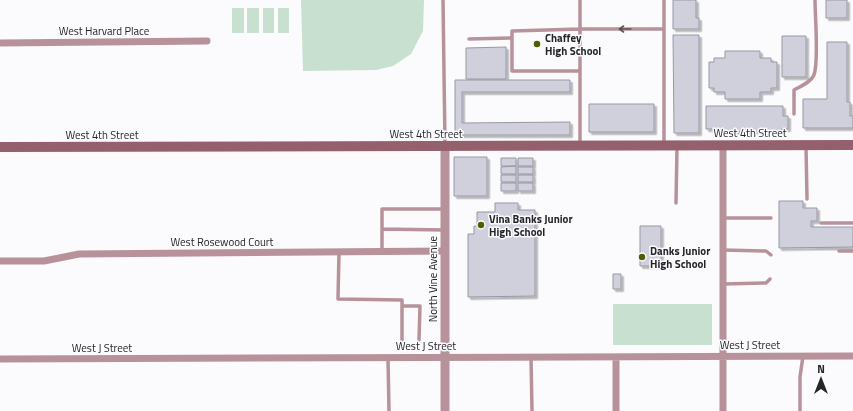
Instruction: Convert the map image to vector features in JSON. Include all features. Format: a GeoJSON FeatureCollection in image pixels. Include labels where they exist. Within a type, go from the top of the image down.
{"type":"FeatureCollection","features":[{"type":"Feature","properties":{"kind":"main road","name":"West 4th Street"},"geometry":{"type":"LineString","coordinates":[[0,147],[853,145]]}},
{"type":"Feature","properties":{"kind":"street","name":"West Harvard Place"},"geometry":{"type":"LineString","coordinates":[[0,43],[207,41]]}},
{"type":"Feature","properties":{"kind":"street","name":"North Vine Avenue"},"geometry":{"type":"LineString","coordinates":[[445,146],[445,411]]}},
{"type":"Feature","properties":{"kind":"street"},"geometry":{"type":"LineString","coordinates":[[723,146],[723,411]]}},
{"type":"Feature","properties":{"kind":"street","name":"West Rosewood Court"},"geometry":{"type":"LineString","coordinates":[[0,261],[44,261],[79,254],[446,251]]}},
{"type":"Feature","properties":{"kind":"street","name":"West J Street"},"geometry":{"type":"LineString","coordinates":[[0,359],[853,356]]}},
{"type":"Feature","properties":{"kind":"street"},"geometry":{"type":"LineString","coordinates":[[616,357],[616,411]]}},
{"type":"Feature","properties":{"kind":"lane"},"geometry":{"type":"LineString","coordinates":[[443,0],[445,146]]}},
{"type":"Feature","properties":{"kind":"lane"},"geometry":{"type":"LineString","coordinates":[[580,0],[580,146]]}},
{"type":"Feature","properties":{"kind":"lane"},"geometry":{"type":"LineString","coordinates":[[664,0],[664,146]]}},
{"type":"Feature","properties":{"kind":"lane"},"geometry":{"type":"LineString","coordinates":[[794,114],[794,90],[806,84],[813,76],[816,65],[815,0]]}},
{"type":"Feature","properties":{"kind":"lane"},"geometry":{"type":"LineString","coordinates":[[580,71],[512,71],[512,32],[580,29],[664,29]]}},
{"type":"Feature","properties":{"kind":"lane"},"geometry":{"type":"LineString","coordinates":[[469,39],[512,38]]}},
{"type":"Feature","properties":{"kind":"lane"},"geometry":{"type":"LineString","coordinates":[[806,145],[807,199]]}},
{"type":"Feature","properties":{"kind":"lane"},"geometry":{"type":"LineString","coordinates":[[676,203],[678,146]]}},
{"type":"Feature","properties":{"kind":"lane"},"geometry":{"type":"LineString","coordinates":[[382,252],[382,209],[445,209]]}},
{"type":"Feature","properties":{"kind":"lane"},"geometry":{"type":"LineString","coordinates":[[723,218],[771,218]]}},
{"type":"Feature","properties":{"kind":"lane"},"geometry":{"type":"LineString","coordinates":[[821,223],[853,223]]}},
{"type":"Feature","properties":{"kind":"lane"},"geometry":{"type":"LineString","coordinates":[[382,229],[445,230]]}},
{"type":"Feature","properties":{"kind":"lane"},"geometry":{"type":"LineString","coordinates":[[723,250],[766,252],[771,255]]}},
{"type":"Feature","properties":{"kind":"lane"},"geometry":{"type":"LineString","coordinates":[[839,251],[853,251]]}},
{"type":"Feature","properties":{"kind":"lane"},"geometry":{"type":"LineString","coordinates":[[339,252],[338,299],[402,300],[402,340]]}},
{"type":"Feature","properties":{"kind":"lane"},"geometry":{"type":"LineString","coordinates":[[723,284],[766,283],[770,279]]}},
{"type":"Feature","properties":{"kind":"lane"},"geometry":{"type":"LineString","coordinates":[[402,306],[420,306],[420,340]]}},
{"type":"Feature","properties":{"kind":"lane"},"geometry":{"type":"LineString","coordinates":[[800,411],[800,377],[803,356]]}},
{"type":"Feature","properties":{"kind":"lane"},"geometry":{"type":"LineString","coordinates":[[388,357],[389,411]]}},
{"type":"Feature","properties":{"kind":"lane"},"geometry":{"type":"LineString","coordinates":[[531,357],[532,411]]}},
{"type":"Feature","properties":{"kind":"green space"},"geometry":{"type":"Polygon","coordinates":[[[301,0],[424,0],[423,31],[411,54],[393,66],[376,70],[303,71],[301,0]]]}},
{"type":"Feature","properties":{"kind":"green space"},"geometry":{"type":"Polygon","coordinates":[[[232,8],[244,8],[244,33],[232,33],[232,8]]]}},
{"type":"Feature","properties":{"kind":"green space"},"geometry":{"type":"Polygon","coordinates":[[[247,8],[259,8],[259,33],[247,33],[247,8]]]}},
{"type":"Feature","properties":{"kind":"green space"},"geometry":{"type":"Polygon","coordinates":[[[263,8],[274,8],[274,33],[263,33],[263,8]]]}},
{"type":"Feature","properties":{"kind":"green space"},"geometry":{"type":"Polygon","coordinates":[[[278,8],[289,8],[289,33],[278,33],[278,8]]]}},
{"type":"Feature","properties":{"kind":"green space"},"geometry":{"type":"Polygon","coordinates":[[[613,304],[712,304],[712,345],[613,345],[613,304]]]}},
{"type":"Feature","properties":{"kind":"building"},"geometry":{"type":"Polygon","coordinates":[[[673,0],[696,0],[696,18],[699,18],[699,29],[673,29],[673,0]]]}},
{"type":"Feature","properties":{"kind":"building"},"geometry":{"type":"Polygon","coordinates":[[[826,0],[847,0],[847,18],[826,18],[826,0]]]}},
{"type":"Feature","properties":{"kind":"building"},"geometry":{"type":"Polygon","coordinates":[[[673,35],[699,35],[699,133],[674,133],[673,35]]]}},
{"type":"Feature","properties":{"kind":"building"},"geometry":{"type":"Polygon","coordinates":[[[782,36],[806,36],[806,77],[782,77],[782,36]]]}},
{"type":"Feature","properties":{"kind":"building"},"geometry":{"type":"Polygon","coordinates":[[[827,42],[847,42],[847,102],[850,102],[850,116],[853,116],[853,128],[803,128],[803,99],[827,99],[827,42]]]}},
{"type":"Feature","properties":{"kind":"building"},"geometry":{"type":"Polygon","coordinates":[[[506,47],[506,79],[466,79],[466,48],[506,47]]]}},
{"type":"Feature","properties":{"kind":"building"},"geometry":{"type":"Polygon","coordinates":[[[725,51],[760,51],[760,58],[771,58],[771,62],[777,62],[777,88],[771,88],[771,92],[760,92],[760,99],[725,99],[725,92],[714,92],[714,88],[709,88],[709,62],[714,62],[714,58],[725,58],[725,51]]]}},
{"type":"Feature","properties":{"kind":"building"},"geometry":{"type":"Polygon","coordinates":[[[455,80],[570,80],[570,92],[462,92],[462,123],[570,122],[570,135],[455,135],[455,80]]]}},
{"type":"Feature","properties":{"kind":"building"},"geometry":{"type":"Polygon","coordinates":[[[589,104],[654,104],[654,132],[589,132],[589,104]]]}},
{"type":"Feature","properties":{"kind":"building"},"geometry":{"type":"Polygon","coordinates":[[[706,106],[783,106],[783,116],[788,116],[788,129],[781,129],[781,131],[714,132],[714,129],[706,129],[706,106]]]}},
{"type":"Feature","properties":{"kind":"building"},"geometry":{"type":"Polygon","coordinates":[[[454,157],[487,157],[487,196],[454,196],[454,157]]]}},
{"type":"Feature","properties":{"kind":"building"},"geometry":{"type":"Polygon","coordinates":[[[501,158],[516,158],[516,166],[501,166],[501,158]]]}},
{"type":"Feature","properties":{"kind":"building"},"geometry":{"type":"Polygon","coordinates":[[[518,158],[533,158],[533,166],[518,166],[518,158]]]}},
{"type":"Feature","properties":{"kind":"building"},"geometry":{"type":"Polygon","coordinates":[[[516,166],[516,174],[501,174],[501,167],[516,166]]]}},
{"type":"Feature","properties":{"kind":"building"},"geometry":{"type":"Polygon","coordinates":[[[518,167],[533,167],[533,174],[518,174],[518,167]]]}},
{"type":"Feature","properties":{"kind":"building"},"geometry":{"type":"Polygon","coordinates":[[[501,175],[516,175],[516,182],[501,182],[501,175]]]}},
{"type":"Feature","properties":{"kind":"building"},"geometry":{"type":"Polygon","coordinates":[[[518,175],[533,175],[533,182],[518,182],[518,175]]]}},
{"type":"Feature","properties":{"kind":"building"},"geometry":{"type":"Polygon","coordinates":[[[501,183],[516,183],[516,191],[501,191],[501,183]]]}},
{"type":"Feature","properties":{"kind":"building"},"geometry":{"type":"Polygon","coordinates":[[[518,183],[533,183],[533,191],[518,191],[518,183]]]}},
{"type":"Feature","properties":{"kind":"building"},"geometry":{"type":"Polygon","coordinates":[[[779,201],[803,201],[803,208],[817,208],[817,221],[811,221],[811,227],[853,227],[853,247],[779,248],[779,201]]]}},
{"type":"Feature","properties":{"kind":"building"},"geometry":{"type":"Polygon","coordinates":[[[495,203],[518,203],[518,210],[535,210],[535,296],[468,297],[468,234],[474,234],[474,226],[477,226],[477,212],[495,212],[495,203]]]}},
{"type":"Feature","properties":{"kind":"building"},"geometry":{"type":"Polygon","coordinates":[[[640,226],[661,226],[661,266],[640,266],[640,226]]]}},
{"type":"Feature","properties":{"kind":"building"},"geometry":{"type":"Polygon","coordinates":[[[613,274],[621,274],[621,289],[613,289],[613,274]]]}},
{"type":"Feature","properties":{"kind":"place","name":"Chaffey High School"},"geometry":{"type":"Point","coordinates":[537,44]}},
{"type":"Feature","properties":{"kind":"place","name":"Vina Banks Junior High School"},"geometry":{"type":"Point","coordinates":[481,225]}},
{"type":"Feature","properties":{"kind":"place","name":"Danks Junior High School"},"geometry":{"type":"Point","coordinates":[642,257]}}]}
